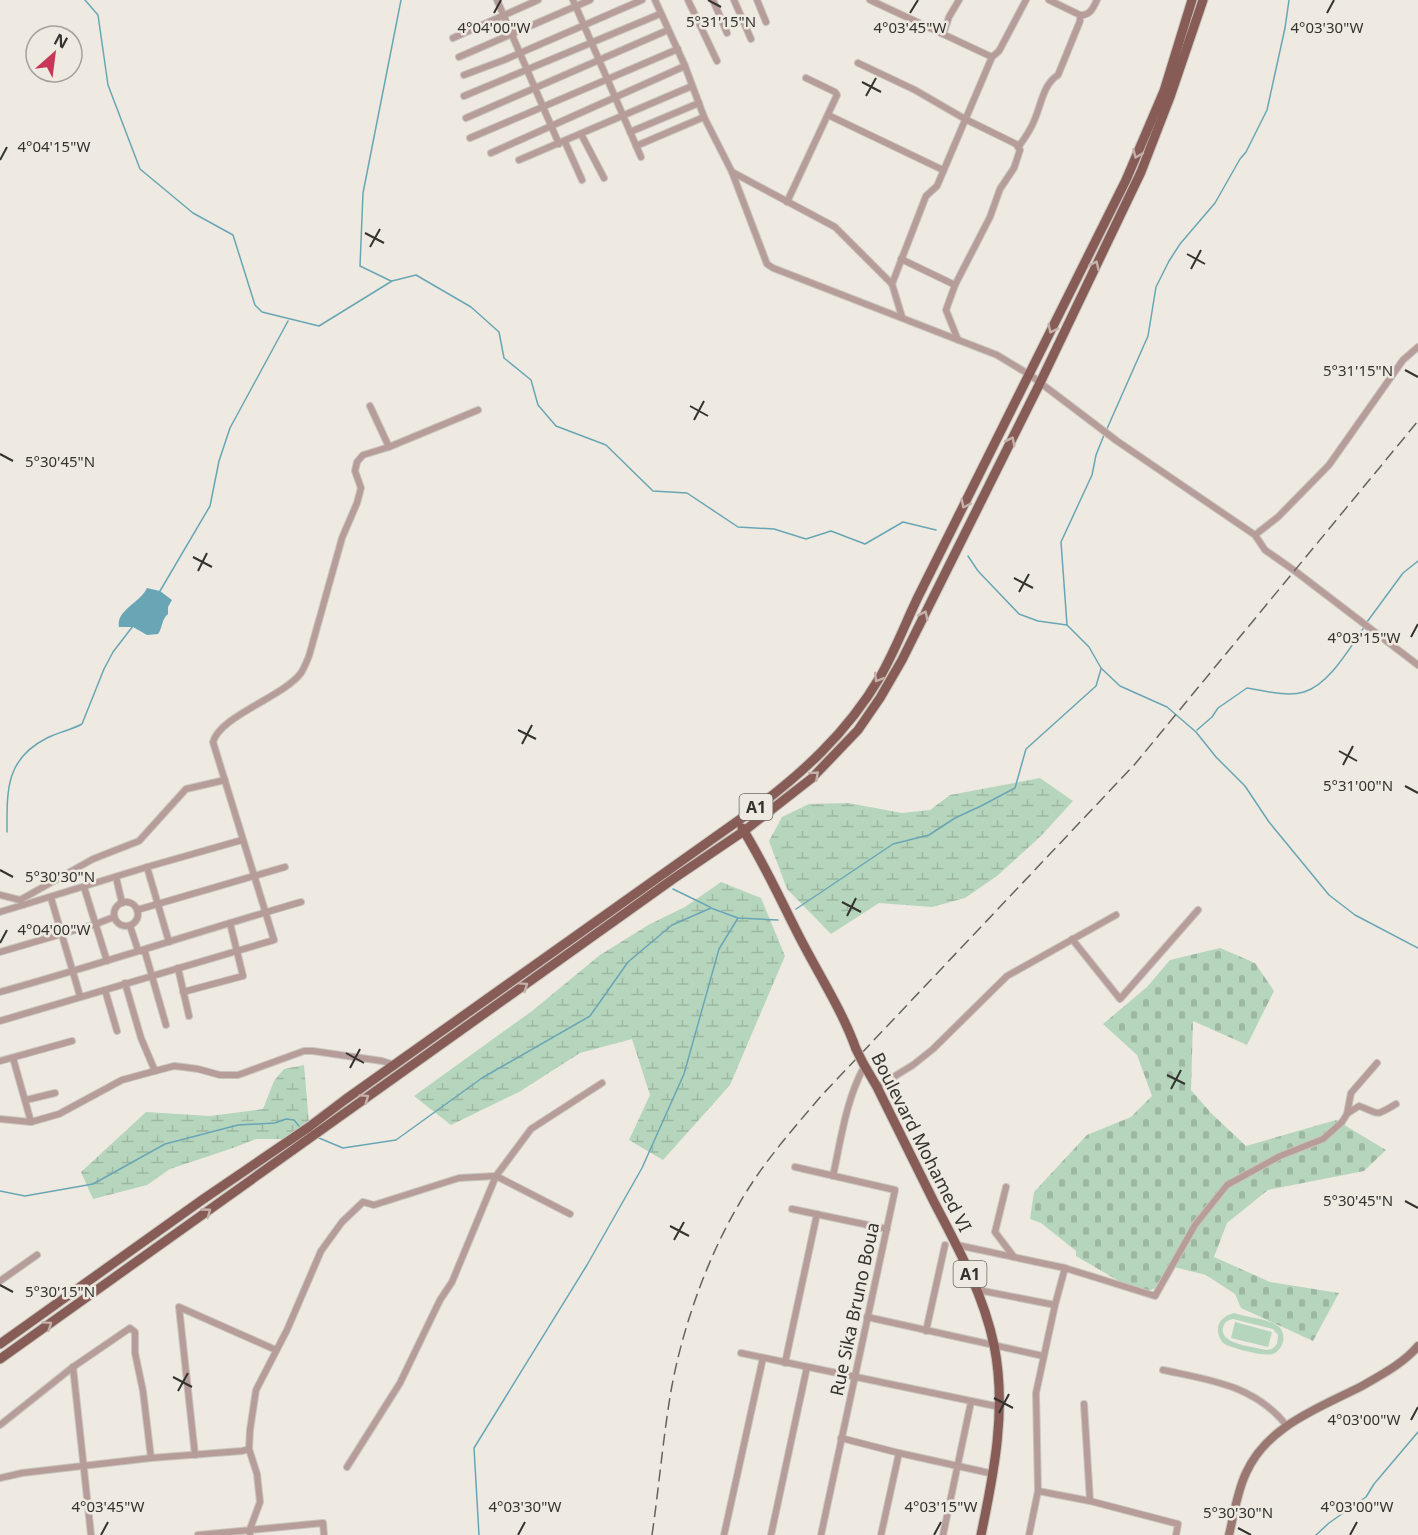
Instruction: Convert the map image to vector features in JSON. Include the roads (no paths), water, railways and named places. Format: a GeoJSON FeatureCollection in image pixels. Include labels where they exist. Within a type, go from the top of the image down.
{"type":"FeatureCollection","features":[{"type":"Feature","properties":{"kind":"main road","name":"A1"},"geometry":{"type":"LineString","coordinates":[[0,1344],[738,821],[806,769],[832,742],[879,678],[1126,180],[1164,91],[1192,0]]}},
{"type":"Feature","properties":{"kind":"main road","name":"A1"},"geometry":{"type":"LineString","coordinates":[[0,1359],[673,879],[744,831],[812,778],[839,752],[870,715],[902,660],[1040,383],[1141,172],[1170,97],[1203,0]]}},
{"type":"Feature","properties":{"kind":"main road","name":"Boulevard Mohamed VI"},"geometry":{"type":"LineString","coordinates":[[738,821],[849,1030],[856,1049],[978,1290],[994,1346],[1000,1407],[994,1474],[981,1535]]}},
{"type":"Feature","properties":{"kind":"street"},"geometry":{"type":"LineString","coordinates":[[497,0],[542,107],[582,180]]}},
{"type":"Feature","properties":{"kind":"street"},"geometry":{"type":"LineString","coordinates":[[453,38],[538,0]]}},
{"type":"Feature","properties":{"kind":"street"},"geometry":{"type":"LineString","coordinates":[[459,57],[574,3],[590,0]]}},
{"type":"Feature","properties":{"kind":"street"},"geometry":{"type":"LineString","coordinates":[[464,75],[642,0]]}},
{"type":"Feature","properties":{"kind":"street"},"geometry":{"type":"LineString","coordinates":[[688,0],[717,61]]}},
{"type":"Feature","properties":{"kind":"street"},"geometry":{"type":"LineString","coordinates":[[712,0],[727,33]]}},
{"type":"Feature","properties":{"kind":"street"},"geometry":{"type":"LineString","coordinates":[[734,0],[751,39]]}},
{"type":"Feature","properties":{"kind":"street"},"geometry":{"type":"LineString","coordinates":[[757,0],[766,22]]}},
{"type":"Feature","properties":{"kind":"street"},"geometry":{"type":"LineString","coordinates":[[870,0],[992,57]]}},
{"type":"Feature","properties":{"kind":"street"},"geometry":{"type":"LineString","coordinates":[[943,34],[949,17],[959,0]]}},
{"type":"Feature","properties":{"kind":"street"},"geometry":{"type":"LineString","coordinates":[[891,285],[926,196],[937,186],[992,57],[999,51],[1026,0]]}},
{"type":"Feature","properties":{"kind":"street"},"geometry":{"type":"LineString","coordinates":[[1049,0],[1080,15],[1091,12],[1097,0]]}},
{"type":"Feature","properties":{"kind":"street"},"geometry":{"type":"LineString","coordinates":[[658,1],[660,14],[678,49],[704,117],[732,172],[767,264],[996,355],[1030,375],[1117,441],[1255,535],[1264,550],[1418,665]]}},
{"type":"Feature","properties":{"kind":"street"},"geometry":{"type":"LineString","coordinates":[[574,3],[641,157]]}},
{"type":"Feature","properties":{"kind":"street"},"geometry":{"type":"LineString","coordinates":[[464,96],[660,14]]}},
{"type":"Feature","properties":{"kind":"street"},"geometry":{"type":"LineString","coordinates":[[958,340],[946,310],[955,285],[990,217],[1000,189],[1014,168],[1020,150],[1019,146],[1035,119],[1047,87],[1058,75],[1080,21],[1080,15]]}},
{"type":"Feature","properties":{"kind":"street"},"geometry":{"type":"LineString","coordinates":[[466,118],[668,30]]}},
{"type":"Feature","properties":{"kind":"street"},"geometry":{"type":"LineString","coordinates":[[470,138],[678,49]]}},
{"type":"Feature","properties":{"kind":"street"},"geometry":{"type":"LineString","coordinates":[[858,63],[915,90],[965,119],[1019,146]]}},
{"type":"Feature","properties":{"kind":"street"},"geometry":{"type":"LineString","coordinates":[[491,153],[685,66]]}},
{"type":"Feature","properties":{"kind":"street"},"geometry":{"type":"LineString","coordinates":[[786,202],[837,93],[806,78]]}},
{"type":"Feature","properties":{"kind":"street"},"geometry":{"type":"LineString","coordinates":[[519,160],[692,86]]}},
{"type":"Feature","properties":{"kind":"street"},"geometry":{"type":"LineString","coordinates":[[630,132],[699,103]]}},
{"type":"Feature","properties":{"kind":"street"},"geometry":{"type":"LineString","coordinates":[[828,115],[943,170]]}},
{"type":"Feature","properties":{"kind":"street"},"geometry":{"type":"LineString","coordinates":[[636,146],[704,117]]}},
{"type":"Feature","properties":{"kind":"street"},"geometry":{"type":"LineString","coordinates":[[581,134],[603,178]]}},
{"type":"Feature","properties":{"kind":"street"},"geometry":{"type":"LineString","coordinates":[[732,172],[835,227],[891,285],[902,317]]}},
{"type":"Feature","properties":{"kind":"street"},"geometry":{"type":"LineString","coordinates":[[901,259],[955,285]]}},
{"type":"Feature","properties":{"kind":"street"},"geometry":{"type":"LineString","coordinates":[[1255,535],[1278,517],[1329,465],[1403,360],[1418,347]]}},
{"type":"Feature","properties":{"kind":"street"},"geometry":{"type":"LineString","coordinates":[[370,406],[389,447]]}},
{"type":"Feature","properties":{"kind":"street"},"geometry":{"type":"LineString","coordinates":[[0,1021],[274,940],[213,742],[218,732],[300,674],[309,656],[342,538],[357,503],[361,488],[355,471],[357,462],[363,455],[389,447],[478,410]]}},
{"type":"Feature","properties":{"kind":"street"},"geometry":{"type":"LineString","coordinates":[[0,912],[21,903],[93,859],[139,841],[186,789],[225,780]]}},
{"type":"Feature","properties":{"kind":"street"},"geometry":{"type":"LineString","coordinates":[[0,895],[21,903],[51,898],[242,840]]}},
{"type":"Feature","properties":{"kind":"street"},"geometry":{"type":"LineString","coordinates":[[147,867],[169,942]]}},
{"type":"Feature","properties":{"kind":"street"},"geometry":{"type":"LineString","coordinates":[[137,910],[285,867]]}},
{"type":"Feature","properties":{"kind":"street"},"geometry":{"type":"LineString","coordinates":[[116,877],[122,903]]}},
{"type":"Feature","properties":{"kind":"street"},"geometry":{"type":"LineString","coordinates":[[84,887],[107,961]]}},
{"type":"Feature","properties":{"kind":"street"},"geometry":{"type":"LineString","coordinates":[[51,898],[80,996]]}},
{"type":"Feature","properties":{"kind":"street"},"geometry":{"type":"LineString","coordinates":[[0,992],[301,902]]}},
{"type":"Feature","properties":{"kind":"street"},"geometry":{"type":"LineString","coordinates":[[122,903],[131,903],[137,910],[137,920],[130,926],[120,925],[114,917],[115,908],[122,903]]}},
{"type":"Feature","properties":{"kind":"street"},"geometry":{"type":"LineString","coordinates":[[1072,939],[1120,999],[1198,910]]}},
{"type":"Feature","properties":{"kind":"street"},"geometry":{"type":"LineString","coordinates":[[877,1087],[913,1065],[933,1049],[1007,976],[1116,915]]}},
{"type":"Feature","properties":{"kind":"street"},"geometry":{"type":"LineString","coordinates":[[0,952],[114,917]]}},
{"type":"Feature","properties":{"kind":"street"},"geometry":{"type":"LineString","coordinates":[[183,992],[243,976],[230,923]]}},
{"type":"Feature","properties":{"kind":"street"},"geometry":{"type":"LineString","coordinates":[[130,926],[138,950]]}},
{"type":"Feature","properties":{"kind":"street"},"geometry":{"type":"LineString","coordinates":[[138,950],[145,952],[166,1025]]}},
{"type":"Feature","properties":{"kind":"street"},"geometry":{"type":"LineString","coordinates":[[178,968],[189,1016]]}},
{"type":"Feature","properties":{"kind":"street"},"geometry":{"type":"LineString","coordinates":[[125,983],[141,1038],[154,1071]]}},
{"type":"Feature","properties":{"kind":"street"},"geometry":{"type":"LineString","coordinates":[[105,990],[117,1031]]}},
{"type":"Feature","properties":{"kind":"street"},"geometry":{"type":"LineString","coordinates":[[0,1061],[72,1041]]}},
{"type":"Feature","properties":{"kind":"street"},"geometry":{"type":"LineString","coordinates":[[0,1119],[31,1122],[59,1114],[122,1080],[174,1066],[220,1075],[238,1075],[304,1051],[382,1061],[396,1065]]}},
{"type":"Feature","properties":{"kind":"street"},"geometry":{"type":"LineString","coordinates":[[13,1058],[31,1122]]}},
{"type":"Feature","properties":{"kind":"street"},"geometry":{"type":"LineString","coordinates":[[957,1245],[1065,1268],[1155,1296],[1195,1226],[1227,1185],[1280,1156],[1323,1139],[1342,1122],[1347,1114],[1351,1092],[1377,1062]]}},
{"type":"Feature","properties":{"kind":"street"},"geometry":{"type":"LineString","coordinates":[[833,1176],[848,1108],[855,1083],[864,1065]]}},
{"type":"Feature","properties":{"kind":"street"},"geometry":{"type":"LineString","coordinates":[[347,1467],[400,1383],[440,1300],[452,1282],[496,1176],[531,1129],[602,1083]]}},
{"type":"Feature","properties":{"kind":"street"},"geometry":{"type":"LineString","coordinates":[[26,1100],[55,1093]]}},
{"type":"Feature","properties":{"kind":"street"},"geometry":{"type":"LineString","coordinates":[[1347,1114],[1359,1106],[1379,1114],[1396,1104]]}},
{"type":"Feature","properties":{"kind":"street","name":"Rue Sika Bruno Boua"},"geometry":{"type":"LineString","coordinates":[[795,1167],[895,1190],[821,1535]]}},
{"type":"Feature","properties":{"kind":"street"},"geometry":{"type":"LineString","coordinates":[[250,1532],[260,1502],[257,1474],[249,1449],[249,1430],[256,1390],[287,1330],[321,1251],[342,1222],[363,1202],[374,1205],[459,1178],[496,1176],[570,1214]]}},
{"type":"Feature","properties":{"kind":"street"},"geometry":{"type":"LineString","coordinates":[[1006,1187],[995,1232],[1015,1257]]}},
{"type":"Feature","properties":{"kind":"street"},"geometry":{"type":"LineString","coordinates":[[792,1209],[887,1228]]}},
{"type":"Feature","properties":{"kind":"street"},"geometry":{"type":"LineString","coordinates":[[785,1363],[817,1214]]}},
{"type":"Feature","properties":{"kind":"street"},"geometry":{"type":"LineString","coordinates":[[926,1330],[945,1245]]}},
{"type":"Feature","properties":{"kind":"street"},"geometry":{"type":"LineString","coordinates":[[0,1281],[37,1255]]}},
{"type":"Feature","properties":{"kind":"street"},"geometry":{"type":"LineString","coordinates":[[1029,1535],[1038,1491],[1036,1393],[1065,1268]]}},
{"type":"Feature","properties":{"kind":"street"},"geometry":{"type":"LineString","coordinates":[[978,1290],[1055,1305]]}},
{"type":"Feature","properties":{"kind":"street"},"geometry":{"type":"LineString","coordinates":[[195,1455],[180,1307],[276,1350]]}},
{"type":"Feature","properties":{"kind":"street"},"geometry":{"type":"LineString","coordinates":[[867,1317],[1043,1356]]}},
{"type":"Feature","properties":{"kind":"street"},"geometry":{"type":"LineString","coordinates":[[0,1425],[74,1367],[130,1328],[133,1329],[151,1458]]}},
{"type":"Feature","properties":{"kind":"street"},"geometry":{"type":"LineString","coordinates":[[1229,1535],[1239,1492],[1254,1458],[1264,1445],[1287,1426],[1386,1371],[1418,1346]]}},
{"type":"Feature","properties":{"kind":"street"},"geometry":{"type":"LineString","coordinates":[[741,1353],[1000,1407]]}},
{"type":"Feature","properties":{"kind":"street"},"geometry":{"type":"LineString","coordinates":[[724,1535],[763,1358]]}},
{"type":"Feature","properties":{"kind":"street"},"geometry":{"type":"LineString","coordinates":[[74,1367],[91,1535]]}},
{"type":"Feature","properties":{"kind":"street"},"geometry":{"type":"LineString","coordinates":[[771,1535],[807,1367]]}},
{"type":"Feature","properties":{"kind":"street"},"geometry":{"type":"LineString","coordinates":[[1163,1370],[1207,1379],[1252,1394],[1276,1412],[1287,1426]]}},
{"type":"Feature","properties":{"kind":"street"},"geometry":{"type":"LineString","coordinates":[[943,1535],[971,1402]]}},
{"type":"Feature","properties":{"kind":"street"},"geometry":{"type":"LineString","coordinates":[[1084,1404],[1090,1501]]}},
{"type":"Feature","properties":{"kind":"street"},"geometry":{"type":"LineString","coordinates":[[841,1438],[994,1474]]}},
{"type":"Feature","properties":{"kind":"street"},"geometry":{"type":"LineString","coordinates":[[0,1478],[22,1473],[249,1449]]}},
{"type":"Feature","properties":{"kind":"street"},"geometry":{"type":"LineString","coordinates":[[881,1535],[899,1453]]}},
{"type":"Feature","properties":{"kind":"street"},"geometry":{"type":"LineString","coordinates":[[1038,1491],[1090,1501],[1178,1524],[1176,1535]]}},
{"type":"Feature","properties":{"kind":"street"},"geometry":{"type":"LineString","coordinates":[[198,1535],[250,1532],[323,1523],[324,1535]]}},
{"type":"Feature","properties":{"kind":"water"},"geometry":{"type":"Polygon","coordinates":[[[147,588],[160,591],[172,600],[158,634],[147,635],[133,627],[119,627],[121,616],[147,588]]]}},
{"type":"Feature","properties":{"kind":"waterway"},"geometry":{"type":"LineString","coordinates":[[85,0],[98,15],[108,85],[140,169],[193,213],[233,235],[255,305],[262,312],[319,326],[392,281],[416,275],[471,307],[499,332],[504,358],[531,380],[538,405],[556,426],[606,445],[653,491],[687,493],[738,527],[774,529],[806,539],[831,531],[865,544],[903,522],[936,530]]}},
{"type":"Feature","properties":{"kind":"waterway"},"geometry":{"type":"LineString","coordinates":[[391,281],[360,266],[363,193],[401,0]]}},
{"type":"Feature","properties":{"kind":"waterway"},"geometry":{"type":"LineString","coordinates":[[1106,431],[1148,336],[1156,287],[1169,261],[1180,244],[1215,203],[1246,152],[1267,110],[1289,0]]}},
{"type":"Feature","properties":{"kind":"waterway"},"geometry":{"type":"LineString","coordinates":[[160,591],[210,506],[219,461],[230,428],[288,321]]}},
{"type":"Feature","properties":{"kind":"waterway"},"geometry":{"type":"LineString","coordinates":[[1067,625],[1061,542],[1092,475],[1096,455],[1104,435]]}},
{"type":"Feature","properties":{"kind":"waterway"},"geometry":{"type":"LineString","coordinates":[[968,556],[978,571],[1019,614],[1038,621],[1067,625],[1089,647],[1101,668],[1120,686],[1167,707],[1196,732],[1216,757],[1245,786],[1269,822],[1329,895],[1355,915],[1418,948]]}},
{"type":"Feature","properties":{"kind":"waterway"},"geometry":{"type":"LineString","coordinates":[[1367,622],[1403,573],[1418,561]]}},
{"type":"Feature","properties":{"kind":"waterway"},"geometry":{"type":"LineString","coordinates":[[7,832],[7,803],[11,777],[16,766],[33,746],[82,724],[104,669],[113,652],[133,626]]}},
{"type":"Feature","properties":{"kind":"waterway"},"geometry":{"type":"LineString","coordinates":[[1197,730],[1212,717],[1218,708],[1247,688],[1290,694],[1313,688],[1339,664],[1365,626]]}},
{"type":"Feature","properties":{"kind":"waterway"},"geometry":{"type":"LineString","coordinates":[[796,909],[893,844],[929,835],[955,818],[1015,788],[1026,749],[1096,686],[1101,669]]}},
{"type":"Feature","properties":{"kind":"waterway"},"geometry":{"type":"LineString","coordinates":[[673,889],[710,907]]}},
{"type":"Feature","properties":{"kind":"waterway"},"geometry":{"type":"LineString","coordinates":[[319,1138],[343,1148],[396,1140],[482,1078],[590,1016],[628,962],[672,925],[711,908],[738,918],[778,920]]}},
{"type":"Feature","properties":{"kind":"waterway"},"geometry":{"type":"LineString","coordinates":[[479,1535],[474,1448],[587,1265],[642,1168],[684,1074],[719,949],[738,918]]}},
{"type":"Feature","properties":{"kind":"waterway"},"geometry":{"type":"LineString","coordinates":[[0,1191],[25,1196],[93,1184],[165,1144],[238,1125],[275,1123],[286,1119],[294,1120],[299,1126]]}},
{"type":"Feature","properties":{"kind":"waterway"},"geometry":{"type":"LineString","coordinates":[[1316,1535],[1366,1497],[1374,1484],[1418,1432]]}},
{"type":"Feature","properties":{"kind":"railway"},"geometry":{"type":"LineString","coordinates":[[652,1535],[668,1409],[682,1343],[697,1295],[716,1247],[757,1175],[822,1095],[1135,764],[1418,421]]}}]}
